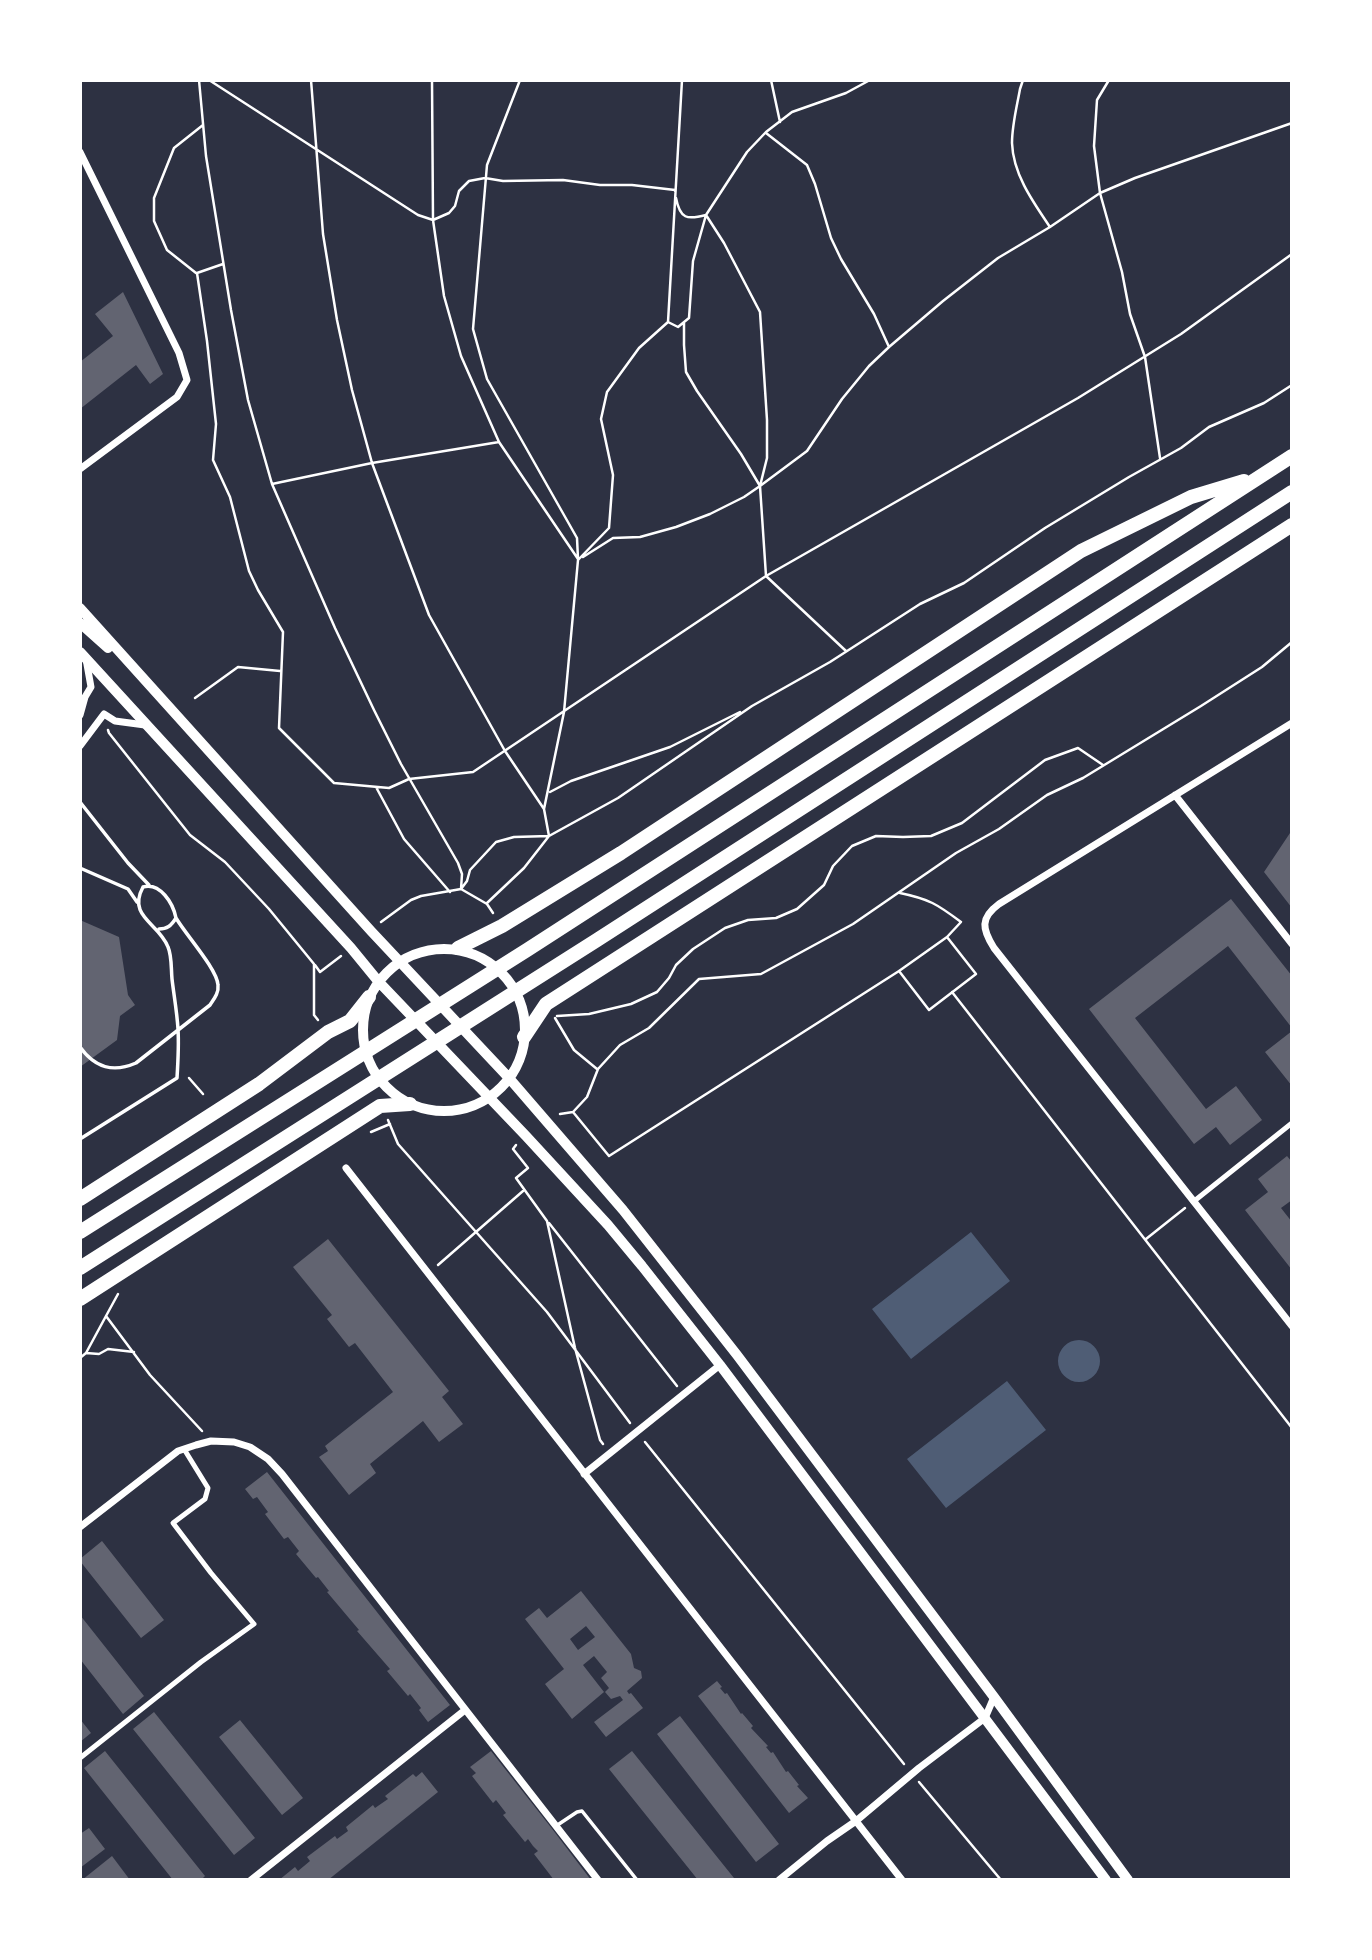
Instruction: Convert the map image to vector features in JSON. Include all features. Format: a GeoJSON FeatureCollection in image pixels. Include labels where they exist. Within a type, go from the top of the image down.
{"type":"FeatureCollection","features":[{"type":"Feature","properties":{"kind":"highway"},"geometry":{"type":"LineString","coordinates":[[80,1232],[527,950],[1292,456]]}},
{"type":"Feature","properties":{"kind":"highway"},"geometry":{"type":"LineString","coordinates":[[458,948],[502,926],[621,853],[1081,551],[1191,497],[1259,477]]}},
{"type":"Feature","properties":{"kind":"highway"},"geometry":{"type":"LineString","coordinates":[[80,1268],[352,1097],[1292,492]]}},
{"type":"Feature","properties":{"kind":"highway"},"geometry":{"type":"LineString","coordinates":[[524,1037],[546,1004],[1292,525]]}},
{"type":"Feature","properties":{"kind":"highway"},"geometry":{"type":"LineString","coordinates":[[80,1199],[258,1084],[328,1032],[351,1021],[369,997]]}},
{"type":"Feature","properties":{"kind":"highway"},"geometry":{"type":"LineString","coordinates":[[80,1299],[380,1106],[410,1104]]}},
{"type":"Feature","properties":{"kind":"main road"},"geometry":{"type":"LineString","coordinates":[[80,608],[509,1078],[622,1210],[994,1697],[1128,1880]]}},
{"type":"Feature","properties":{"kind":"main road"},"geometry":{"type":"LineString","coordinates":[[80,623],[135,670]]}},
{"type":"Feature","properties":{"kind":"main road"},"geometry":{"type":"LineString","coordinates":[[83,655],[351,948],[378,981],[608,1225],[720,1365],[1106,1880]]}},
{"type":"Feature","properties":{"kind":"main road"},"geometry":{"type":"LineString","coordinates":[[436,948],[458,948],[488,962],[513,988],[524,1020],[524,1037],[519,1059],[509,1078],[489,1097],[457,1110],[425,1109],[392,1093],[378,1077],[365,1050],[363,1024],[369,997],[378,981],[400,961],[436,948]]}},
{"type":"Feature","properties":{"kind":"street"},"geometry":{"type":"LineString","coordinates":[[80,152],[179,353],[187,380],[177,397],[80,469]]}},
{"type":"Feature","properties":{"kind":"street"},"geometry":{"type":"LineString","coordinates":[[80,715],[91,687],[83,655]]}},
{"type":"Feature","properties":{"kind":"street"},"geometry":{"type":"LineString","coordinates":[[80,746],[104,714],[115,720],[148,725]]}},
{"type":"Feature","properties":{"kind":"street"},"geometry":{"type":"LineString","coordinates":[[1292,723],[999,904],[988,912],[984,924],[986,935],[994,948],[1292,1326]]}},
{"type":"Feature","properties":{"kind":"street"},"geometry":{"type":"LineString","coordinates":[[1175,795],[1292,944]]}},
{"type":"Feature","properties":{"kind":"street"},"geometry":{"type":"LineString","coordinates":[[1193,1202],[1292,1123]]}},
{"type":"Feature","properties":{"kind":"street"},"geometry":{"type":"LineString","coordinates":[[346,1168],[902,1880]]}},
{"type":"Feature","properties":{"kind":"street"},"geometry":{"type":"LineString","coordinates":[[584,1474],[720,1365]]}},
{"type":"Feature","properties":{"kind":"street"},"geometry":{"type":"LineString","coordinates":[[80,1527],[178,1451],[211,1441],[234,1443],[250,1447],[268,1459],[598,1880]]}},
{"type":"Feature","properties":{"kind":"street"},"geometry":{"type":"LineString","coordinates":[[80,1758],[201,1662],[254,1624],[173,1522],[205,1499],[208,1488],[184,1449]]}},
{"type":"Feature","properties":{"kind":"street"},"geometry":{"type":"LineString","coordinates":[[779,1880],[985,1718],[994,1697]]}},
{"type":"Feature","properties":{"kind":"street"},"geometry":{"type":"LineString","coordinates":[[251,1880],[465,1710]]}},
{"type":"Feature","properties":{"kind":"lane"},"geometry":{"type":"LineString","coordinates":[[80,802],[128,863],[149,885],[158,888],[167,898],[186,934],[212,968],[218,984],[217,996],[210,1005],[136,1063],[122,1069],[108,1067],[90,1060],[80,1047]]}},
{"type":"Feature","properties":{"kind":"lane"},"geometry":{"type":"LineString","coordinates":[[80,868],[128,889],[138,903]]}},
{"type":"Feature","properties":{"kind":"lane"},"geometry":{"type":"LineString","coordinates":[[149,885],[143,887],[138,903],[140,911],[149,923],[159,929],[166,929],[176,918]]}},
{"type":"Feature","properties":{"kind":"lane"},"geometry":{"type":"LineString","coordinates":[[80,1139],[177,1078],[178,1030],[169,948],[159,929]]}},
{"type":"Feature","properties":{"kind":"lane"},"geometry":{"type":"LineString","coordinates":[[556,1826],[577,1812],[583,1813],[637,1880]]}},
{"type":"Feature","properties":{"kind":"path"},"geometry":{"type":"LineString","coordinates":[[199,80],[208,169],[223,264],[248,400],[272,484],[335,628],[409,779],[458,863],[462,874],[461,889]]}},
{"type":"Feature","properties":{"kind":"path"},"geometry":{"type":"LineString","coordinates":[[209,80],[418,215],[433,220],[449,213],[455,205],[459,191],[469,181],[485,178],[503,181],[563,180],[675,190]]}},
{"type":"Feature","properties":{"kind":"path"},"geometry":{"type":"LineString","coordinates":[[311,80],[323,234],[337,320],[372,463],[429,615],[505,751],[544,809],[549,836]]}},
{"type":"Feature","properties":{"kind":"path"},"geometry":{"type":"LineString","coordinates":[[432,80],[433,220],[444,296],[461,356],[499,442],[578,560]]}},
{"type":"Feature","properties":{"kind":"path"},"geometry":{"type":"LineString","coordinates":[[520,80],[487,165],[473,329],[487,379],[577,538],[578,560],[564,712],[544,809]]}},
{"type":"Feature","properties":{"kind":"path"},"geometry":{"type":"LineString","coordinates":[[578,560],[609,528],[613,475],[601,419],[607,392],[639,348],[668,322],[682,80]]}},
{"type":"Feature","properties":{"kind":"path"},"geometry":{"type":"LineString","coordinates":[[771,80],[780,122]]}},
{"type":"Feature","properties":{"kind":"path"},"geometry":{"type":"LineString","coordinates":[[668,322],[678,327],[689,318],[693,261],[706,215],[747,152],[766,132],[792,113],[846,93],[870,80]]}},
{"type":"Feature","properties":{"kind":"path"},"geometry":{"type":"LineString","coordinates":[[1023,80],[1012,143],[1016,169],[1034,204],[1050,227]]}},
{"type":"Feature","properties":{"kind":"path"},"geometry":{"type":"LineString","coordinates":[[1109,80],[1097,100],[1094,146],[1100,193],[1122,272],[1130,314],[1145,356],[1160,459]]}},
{"type":"Feature","properties":{"kind":"path"},"geometry":{"type":"LineString","coordinates":[[578,560],[613,538],[640,537],[676,527],[710,514],[760,486],[807,451],[842,399],[889,346],[998,258],[1100,193],[1135,178],[1292,123]]}},
{"type":"Feature","properties":{"kind":"path"},"geometry":{"type":"LineString","coordinates":[[203,125],[174,148],[154,198],[155,221],[167,250],[197,274],[216,424],[213,460],[230,497],[249,570],[283,632],[279,728],[334,783],[389,789],[409,779],[472,772],[766,576],[1077,398],[1181,334],[1292,254]]}},
{"type":"Feature","properties":{"kind":"path"},"geometry":{"type":"LineString","coordinates":[[766,132],[807,165],[816,184],[831,238],[889,346]]}},
{"type":"Feature","properties":{"kind":"path"},"geometry":{"type":"LineString","coordinates":[[675,190],[682,215],[690,218],[706,215]]}},
{"type":"Feature","properties":{"kind":"path"},"geometry":{"type":"LineString","coordinates":[[706,215],[724,243],[760,312],[767,420],[767,458],[760,486],[766,576],[846,651]]}},
{"type":"Feature","properties":{"kind":"path"},"geometry":{"type":"LineString","coordinates":[[197,274],[223,264]]}},
{"type":"Feature","properties":{"kind":"path"},"geometry":{"type":"LineString","coordinates":[[684,322],[686,372],[760,486]]}},
{"type":"Feature","properties":{"kind":"path"},"geometry":{"type":"LineString","coordinates":[[548,792],[571,781],[670,747],[752,706],[920,604],[964,583],[1045,528],[1181,448],[1209,427],[1264,403],[1292,385]]}},
{"type":"Feature","properties":{"kind":"path"},"geometry":{"type":"LineString","coordinates":[[272,484],[372,463],[499,442]]}},
{"type":"Feature","properties":{"kind":"path"},"geometry":{"type":"LineString","coordinates":[[543,1118],[573,1112],[587,1097],[598,1069],[620,1045],[649,1028],[699,979],[761,974],[853,924],[1047,795],[1104,765],[1262,667],[1292,642]]}},
{"type":"Feature","properties":{"kind":"path"},"geometry":{"type":"LineString","coordinates":[[195,698],[238,667],[282,672]]}},
{"type":"Feature","properties":{"kind":"path"},"geometry":{"type":"LineString","coordinates":[[486,904],[524,868],[549,836],[618,798],[752,706]]}},
{"type":"Feature","properties":{"kind":"path"},"geometry":{"type":"LineString","coordinates":[[104,714],[108,733],[190,835],[225,862],[269,909],[320,972],[339,958]]}},
{"type":"Feature","properties":{"kind":"path"},"geometry":{"type":"LineString","coordinates":[[553,1016],[589,1014],[631,1004],[657,992],[676,964],[725,928],[748,920],[776,918],[797,909],[824,885],[833,866],[852,846],[877,836],[931,836],[962,823],[1045,760],[1078,748],[1104,765]]}},
{"type":"Feature","properties":{"kind":"path"},"geometry":{"type":"LineString","coordinates":[[376,787],[404,839],[450,892]]}},
{"type":"Feature","properties":{"kind":"path"},"geometry":{"type":"LineString","coordinates":[[382,921],[411,900],[461,889],[470,870],[496,842],[514,837],[549,836]]}},
{"type":"Feature","properties":{"kind":"path"},"geometry":{"type":"LineString","coordinates":[[573,1112],[609,1157],[899,971],[947,937],[961,922],[939,905],[898,893]]}},
{"type":"Feature","properties":{"kind":"path"},"geometry":{"type":"LineString","coordinates":[[899,971],[929,1010],[976,974],[947,937]]}},
{"type":"Feature","properties":{"kind":"path"},"geometry":{"type":"LineString","coordinates":[[314,964],[314,1015],[328,1032]]}},
{"type":"Feature","properties":{"kind":"path"},"geometry":{"type":"LineString","coordinates":[[952,992],[1291,1428]]}},
{"type":"Feature","properties":{"kind":"path"},"geometry":{"type":"LineString","coordinates":[[177,1078],[189,1078],[202,1094]]}},
{"type":"Feature","properties":{"kind":"path"},"geometry":{"type":"LineString","coordinates":[[380,1106],[398,1144],[547,1312],[636,1431],[912,1774],[1001,1880]]}},
{"type":"Feature","properties":{"kind":"path"},"geometry":{"type":"LineString","coordinates":[[526,1136],[513,1149],[528,1168],[516,1178],[523,1190],[683,1394]]}},
{"type":"Feature","properties":{"kind":"path"},"geometry":{"type":"LineString","coordinates":[[428,1274],[523,1190]]}},
{"type":"Feature","properties":{"kind":"path"},"geometry":{"type":"LineString","coordinates":[[1145,1240],[1193,1202]]}},
{"type":"Feature","properties":{"kind":"path"},"geometry":{"type":"LineString","coordinates":[[547,1221],[575,1348],[600,1440],[608,1453]]}},
{"type":"Feature","properties":{"kind":"path"},"geometry":{"type":"LineString","coordinates":[[80,1358],[86,1353],[117,1294],[126,1289]]}},
{"type":"Feature","properties":{"kind":"path"},"geometry":{"type":"LineString","coordinates":[[106,1316],[150,1375],[211,1441]]}},
{"type":"Feature","properties":{"kind":"path"},"geometry":{"type":"LineString","coordinates":[[86,1353],[99,1354],[108,1349],[134,1352]]}},
{"type":"Feature","properties":{"kind":"water"},"geometry":{"type":"Polygon","coordinates":[[[971,1232],[1010,1281],[911,1359],[872,1309],[971,1232]]]}},
{"type":"Feature","properties":{"kind":"water"},"geometry":{"type":"Polygon","coordinates":[[[1079,1340],[1094,1346],[1100,1361],[1094,1376],[1079,1382],[1064,1376],[1058,1361],[1064,1346],[1079,1340]]]}},
{"type":"Feature","properties":{"kind":"water"},"geometry":{"type":"Polygon","coordinates":[[[1007,1381],[1046,1430],[946,1508],[907,1459],[1007,1381]]]}},
{"type":"Feature","properties":{"kind":"building"},"geometry":{"type":"Polygon","coordinates":[[[123,292],[163,374],[150,384],[136,365],[80,409],[80,362],[113,336],[95,314],[123,292]]]}},
{"type":"Feature","properties":{"kind":"building"},"geometry":{"type":"Polygon","coordinates":[[[1292,830],[1292,908],[1264,872],[1292,830]]]}},
{"type":"Feature","properties":{"kind":"building"},"geometry":{"type":"Polygon","coordinates":[[[1231,899],[1292,976],[1292,1028],[1228,946],[1135,1018],[1206,1109],[1236,1086],[1262,1120],[1230,1145],[1216,1127],[1194,1144],[1089,1009],[1231,899]]]}},
{"type":"Feature","properties":{"kind":"building"},"geometry":{"type":"Polygon","coordinates":[[[80,920],[119,937],[128,995],[135,1005],[120,1016],[117,1040],[80,1067],[80,920]]]}},
{"type":"Feature","properties":{"kind":"building"},"geometry":{"type":"Polygon","coordinates":[[[1292,1031],[1292,1086],[1265,1052],[1292,1031]]]}},
{"type":"Feature","properties":{"kind":"building"},"geometry":{"type":"Polygon","coordinates":[[[1287,1156],[1292,1162],[1292,1200],[1281,1208],[1292,1222],[1292,1270],[1245,1210],[1268,1192],[1258,1179],[1287,1156]]]}},
{"type":"Feature","properties":{"kind":"building"},"geometry":{"type":"Polygon","coordinates":[[[328,1239],[449,1391],[442,1397],[463,1424],[439,1442],[423,1421],[370,1464],[376,1473],[349,1495],[319,1457],[328,1451],[325,1446],[393,1392],[355,1343],[349,1347],[327,1319],[332,1315],[293,1267],[328,1239]]]}},
{"type":"Feature","properties":{"kind":"building"},"geometry":{"type":"Polygon","coordinates":[[[267,1472],[450,1705],[428,1722],[410,1694],[408,1696],[387,1671],[390,1669],[357,1631],[359,1630],[318,1577],[316,1578],[296,1554],[299,1551],[288,1537],[284,1539],[265,1514],[268,1512],[257,1497],[253,1499],[245,1489],[267,1472]]]}},
{"type":"Feature","properties":{"kind":"building"},"geometry":{"type":"Polygon","coordinates":[[[102,1541],[164,1620],[141,1638],[80,1561],[102,1541]]]}},
{"type":"Feature","properties":{"kind":"building"},"geometry":{"type":"Polygon","coordinates":[[[581,1591],[631,1654],[634,1668],[641,1671],[642,1678],[627,1691],[643,1708],[606,1737],[594,1722],[623,1700],[620,1696],[611,1699],[605,1692],[609,1688],[601,1678],[607,1672],[594,1656],[583,1665],[604,1692],[572,1719],[545,1684],[564,1669],[525,1619],[539,1608],[547,1618],[581,1591]],[[586,1626],[570,1639],[578,1650],[595,1637],[586,1626]]]}},
{"type":"Feature","properties":{"kind":"building"},"geometry":{"type":"Polygon","coordinates":[[[80,1615],[144,1696],[123,1714],[80,1659],[80,1615]]]}},
{"type":"Feature","properties":{"kind":"building"},"geometry":{"type":"Polygon","coordinates":[[[717,1681],[808,1798],[789,1813],[698,1696],[717,1681]]]}},
{"type":"Feature","properties":{"kind":"building"},"geometry":{"type":"Polygon","coordinates":[[[154,1712],[255,1838],[234,1855],[133,1729],[154,1712]]]}},
{"type":"Feature","properties":{"kind":"building"},"geometry":{"type":"Polygon","coordinates":[[[680,1716],[779,1844],[756,1862],[657,1734],[680,1716]]]}},
{"type":"Feature","properties":{"kind":"building"},"geometry":{"type":"Polygon","coordinates":[[[80,1719],[91,1733],[80,1742],[80,1719]]]}},
{"type":"Feature","properties":{"kind":"building"},"geometry":{"type":"Polygon","coordinates":[[[240,1720],[303,1798],[282,1815],[219,1737],[240,1720]]]}},
{"type":"Feature","properties":{"kind":"building"},"geometry":{"type":"Polygon","coordinates":[[[105,1751],[205,1876],[201,1880],[173,1880],[84,1768],[105,1751]]]}},
{"type":"Feature","properties":{"kind":"building"},"geometry":{"type":"Polygon","coordinates":[[[491,1751],[591,1880],[554,1880],[534,1854],[538,1851],[528,1839],[525,1842],[503,1815],[506,1813],[496,1800],[493,1803],[472,1776],[476,1773],[470,1767],[491,1751]]]}},
{"type":"Feature","properties":{"kind":"building"},"geometry":{"type":"Polygon","coordinates":[[[632,1751],[733,1880],[698,1880],[609,1769],[632,1751]]]}},
{"type":"Feature","properties":{"kind":"building"},"geometry":{"type":"Polygon","coordinates":[[[422,1772],[438,1792],[328,1880],[279,1880],[295,1867],[298,1871],[310,1861],[307,1857],[335,1836],[337,1839],[348,1831],[346,1827],[373,1805],[375,1808],[388,1799],[385,1796],[413,1774],[416,1777],[422,1772]]]}},
{"type":"Feature","properties":{"kind":"building"},"geometry":{"type":"Polygon","coordinates":[[[89,1828],[105,1849],[80,1868],[80,1834],[89,1828]]]}},
{"type":"Feature","properties":{"kind":"building"},"geometry":{"type":"Polygon","coordinates":[[[112,1856],[130,1880],[82,1880],[112,1856]]]}}]}
